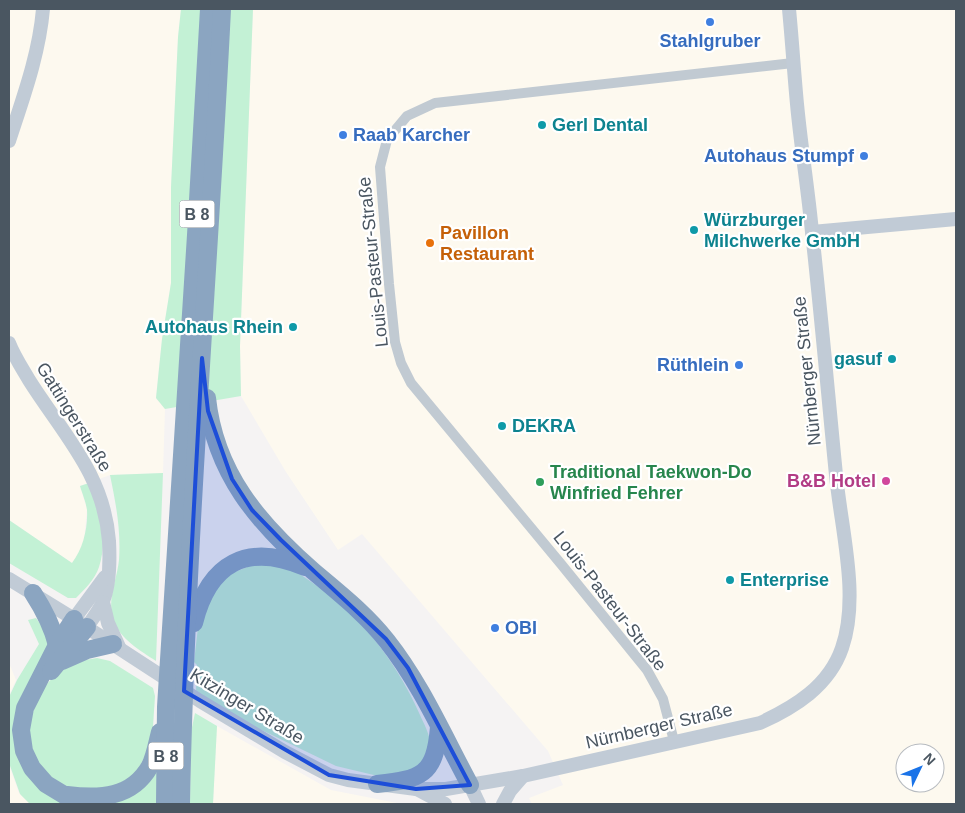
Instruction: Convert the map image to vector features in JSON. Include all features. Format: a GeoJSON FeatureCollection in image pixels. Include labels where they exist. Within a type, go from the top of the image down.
{"type":"FeatureCollection","features":[{"type":"Feature","properties":{"kind":"highway","name":"B 8"},"geometry":{"type":"LineString","coordinates":[[181,804],[183,721],[177,654],[208,9]]}},
{"type":"Feature","properties":{"kind":"highway","name":"B 8"},"geometry":{"type":"LineString","coordinates":[[165,804],[166,707],[177,654],[202,358],[222,9]]}},
{"type":"Feature","properties":{"kind":"highway"},"geometry":{"type":"LineString","coordinates":[[202,358],[208,411],[219,452],[232,479],[252,510],[313,570],[363,614],[386,639],[408,668],[470,785]]}},
{"type":"Feature","properties":{"kind":"highway"},"geometry":{"type":"LineString","coordinates":[[177,654],[202,595],[220,572],[230,564],[243,559],[275,557],[289,560],[313,570]]}},
{"type":"Feature","properties":{"kind":"highway"},"geometry":{"type":"LineString","coordinates":[[33,594],[47,615],[57,645]]}},
{"type":"Feature","properties":{"kind":"highway"},"geometry":{"type":"LineString","coordinates":[[80,623],[57,645],[25,708],[21,730],[24,751],[32,768],[46,784],[80,804]]}},
{"type":"Feature","properties":{"kind":"highway"},"geometry":{"type":"LineString","coordinates":[[34,690],[59,663],[80,623]]}},
{"type":"Feature","properties":{"kind":"highway"},"geometry":{"type":"LineString","coordinates":[[59,663],[87,650],[116,646]]}},
{"type":"Feature","properties":{"kind":"highway"},"geometry":{"type":"LineString","coordinates":[[62,795],[92,798],[110,796],[129,787],[139,779],[150,765],[166,707]]}},
{"type":"Feature","properties":{"kind":"highway"},"geometry":{"type":"LineString","coordinates":[[376,784],[412,779],[423,773],[432,762],[436,752],[439,727]]}},
{"type":"Feature","properties":{"kind":"street"},"geometry":{"type":"LineString","coordinates":[[9,141],[34,61],[43,9]]}},
{"type":"Feature","properties":{"kind":"street","name":"Nürnberger Straße"},"geometry":{"type":"LineString","coordinates":[[470,785],[523,776],[760,723],[808,696],[824,680],[841,650],[846,635],[850,607],[849,579],[839,506],[812,232],[797,105],[789,9]]}},
{"type":"Feature","properties":{"kind":"street","name":"Louis-Pasteur-Straße"},"geometry":{"type":"LineString","coordinates":[[674,741],[663,699],[647,670],[411,383],[401,363],[395,342],[380,167],[387,140],[407,116],[435,103],[793,63]]}},
{"type":"Feature","properties":{"kind":"street"},"geometry":{"type":"LineString","coordinates":[[812,232],[956,219]]}},
{"type":"Feature","properties":{"kind":"street","name":"Gattingerstraße"},"geometry":{"type":"LineString","coordinates":[[9,343],[38,394],[87,467],[102,499],[108,528],[110,554],[103,602],[80,623]]}},
{"type":"Feature","properties":{"kind":"street","name":"Gattingerstraße"},"geometry":{"type":"LineString","coordinates":[[80,623],[108,571]]}},
{"type":"Feature","properties":{"kind":"street","name":"Kitzinger Straße"},"geometry":{"type":"LineString","coordinates":[[9,579],[116,646],[200,702],[306,763],[329,774],[348,780],[416,789],[446,789],[470,785]]}},
{"type":"Feature","properties":{"kind":"street"},"geometry":{"type":"LineString","coordinates":[[103,602],[116,646]]}},
{"type":"Feature","properties":{"kind":"street"},"geometry":{"type":"LineString","coordinates":[[503,804],[510,791],[523,776]]}},
{"type":"Feature","properties":{"kind":"street"},"geometry":{"type":"LineString","coordinates":[[470,785],[479,804]]}},
{"type":"Feature","properties":{"kind":"street"},"geometry":{"type":"LineString","coordinates":[[416,789],[445,804]]}},
{"type":"Feature","properties":{"kind":"highlighted area"},"geometry":{"type":"Polygon","coordinates":[[[202,358],[208,411],[232,479],[252,510],[386,639],[408,668],[470,785],[416,789],[329,775],[184,691],[202,358]]]}},
{"type":"Feature","properties":{"kind":"shaded area"},"geometry":{"type":"Polygon","coordinates":[[[9,9],[181,9],[171,187],[171,283],[162,339],[156,398],[165,409],[163,473],[110,475],[80,486],[87,509],[84,541],[80,554],[72,563],[9,520],[9,9]]]}},
{"type":"Feature","properties":{"kind":"shaded area"},"geometry":{"type":"Polygon","coordinates":[[[253,9],[956,9],[956,804],[532,804],[529,798],[563,785],[548,751],[362,534],[338,550],[286,472],[241,396],[240,346],[253,9]]]}},
{"type":"Feature","properties":{"kind":"shaded area"},"geometry":{"type":"Polygon","coordinates":[[[9,663],[16,680],[9,695],[9,663]]]}},
{"type":"Feature","properties":{"kind":"shaded area"},"geometry":{"type":"Polygon","coordinates":[[[217,726],[331,790],[402,804],[213,804],[217,726]]]}},
{"type":"Feature","properties":{"kind":"shaded area"},"geometry":{"type":"Polygon","coordinates":[[[9,765],[19,793],[30,804],[9,804],[9,765]]]}},
{"type":"Feature","properties":{"kind":"green space"},"geometry":{"type":"Polygon","coordinates":[[[181,9],[253,9],[240,346],[241,396],[165,409],[156,398],[162,339],[171,283],[171,187],[181,9]]]}},
{"type":"Feature","properties":{"kind":"green space"},"geometry":{"type":"Polygon","coordinates":[[[163,473],[156,661],[126,639],[117,627],[112,613],[112,598],[119,560],[119,538],[118,517],[110,475],[163,473]]]}},
{"type":"Feature","properties":{"kind":"green space"},"geometry":{"type":"Polygon","coordinates":[[[92,482],[102,524],[102,557],[95,576],[89,584],[76,598],[68,598],[9,563],[9,520],[72,563],[82,545],[87,524],[86,507],[80,486],[92,482]]]}},
{"type":"Feature","properties":{"kind":"green space"},"geometry":{"type":"Polygon","coordinates":[[[262,561],[297,573],[321,589],[356,619],[385,654],[410,693],[429,736],[429,751],[421,769],[378,776],[336,766],[241,720],[196,693],[197,665],[194,662],[200,610],[215,580],[262,561]]]}},
{"type":"Feature","properties":{"kind":"green space"},"geometry":{"type":"Polygon","coordinates":[[[36,618],[46,632],[51,645],[18,751],[71,804],[30,804],[20,794],[9,763],[9,697],[39,644],[28,620],[36,618]]]}},
{"type":"Feature","properties":{"kind":"green space"},"geometry":{"type":"Polygon","coordinates":[[[97,658],[110,661],[153,688],[155,696],[152,742],[135,776],[98,793],[58,785],[34,758],[27,733],[39,692],[67,663],[97,658]]]}},
{"type":"Feature","properties":{"kind":"green space"},"geometry":{"type":"Polygon","coordinates":[[[195,713],[217,726],[213,804],[190,804],[191,732],[195,713]]]}},
{"type":"Feature","properties":{"kind":"green space"},"geometry":{"type":"Polygon","coordinates":[[[161,750],[158,804],[84,804],[110,797],[161,750]]]}},
{"type":"Feature","properties":{"kind":"place","name":"Stahlgruber"},"geometry":{"type":"Point","coordinates":[710,22]}},
{"type":"Feature","properties":{"kind":"place","name":"Gerl Dental"},"geometry":{"type":"Point","coordinates":[542,125]}},
{"type":"Feature","properties":{"kind":"place","name":"Raab Karcher"},"geometry":{"type":"Point","coordinates":[343,135]}},
{"type":"Feature","properties":{"kind":"place","name":"Autohaus Stumpf"},"geometry":{"type":"Point","coordinates":[864,156]}},
{"type":"Feature","properties":{"kind":"place","name":"Würzburger Milchwerke GmbH"},"geometry":{"type":"Point","coordinates":[694,230]}},
{"type":"Feature","properties":{"kind":"place","name":"Pavillon Restaurant"},"geometry":{"type":"Point","coordinates":[430,243]}},
{"type":"Feature","properties":{"kind":"place","name":"Autohaus Rhein"},"geometry":{"type":"Point","coordinates":[293,327]}},
{"type":"Feature","properties":{"kind":"place","name":"gasuf"},"geometry":{"type":"Point","coordinates":[892,359]}},
{"type":"Feature","properties":{"kind":"place","name":"Rüthlein"},"geometry":{"type":"Point","coordinates":[739,365]}},
{"type":"Feature","properties":{"kind":"place","name":"DEKRA"},"geometry":{"type":"Point","coordinates":[502,426]}},
{"type":"Feature","properties":{"kind":"place","name":"B&B Hotel"},"geometry":{"type":"Point","coordinates":[886,481]}},
{"type":"Feature","properties":{"kind":"place","name":"Traditional Taekwon-Do Winfried Fehrer"},"geometry":{"type":"Point","coordinates":[540,482]}},
{"type":"Feature","properties":{"kind":"place","name":"Enterprise"},"geometry":{"type":"Point","coordinates":[730,580]}},
{"type":"Feature","properties":{"kind":"place","name":"OBI"},"geometry":{"type":"Point","coordinates":[495,628]}}]}
